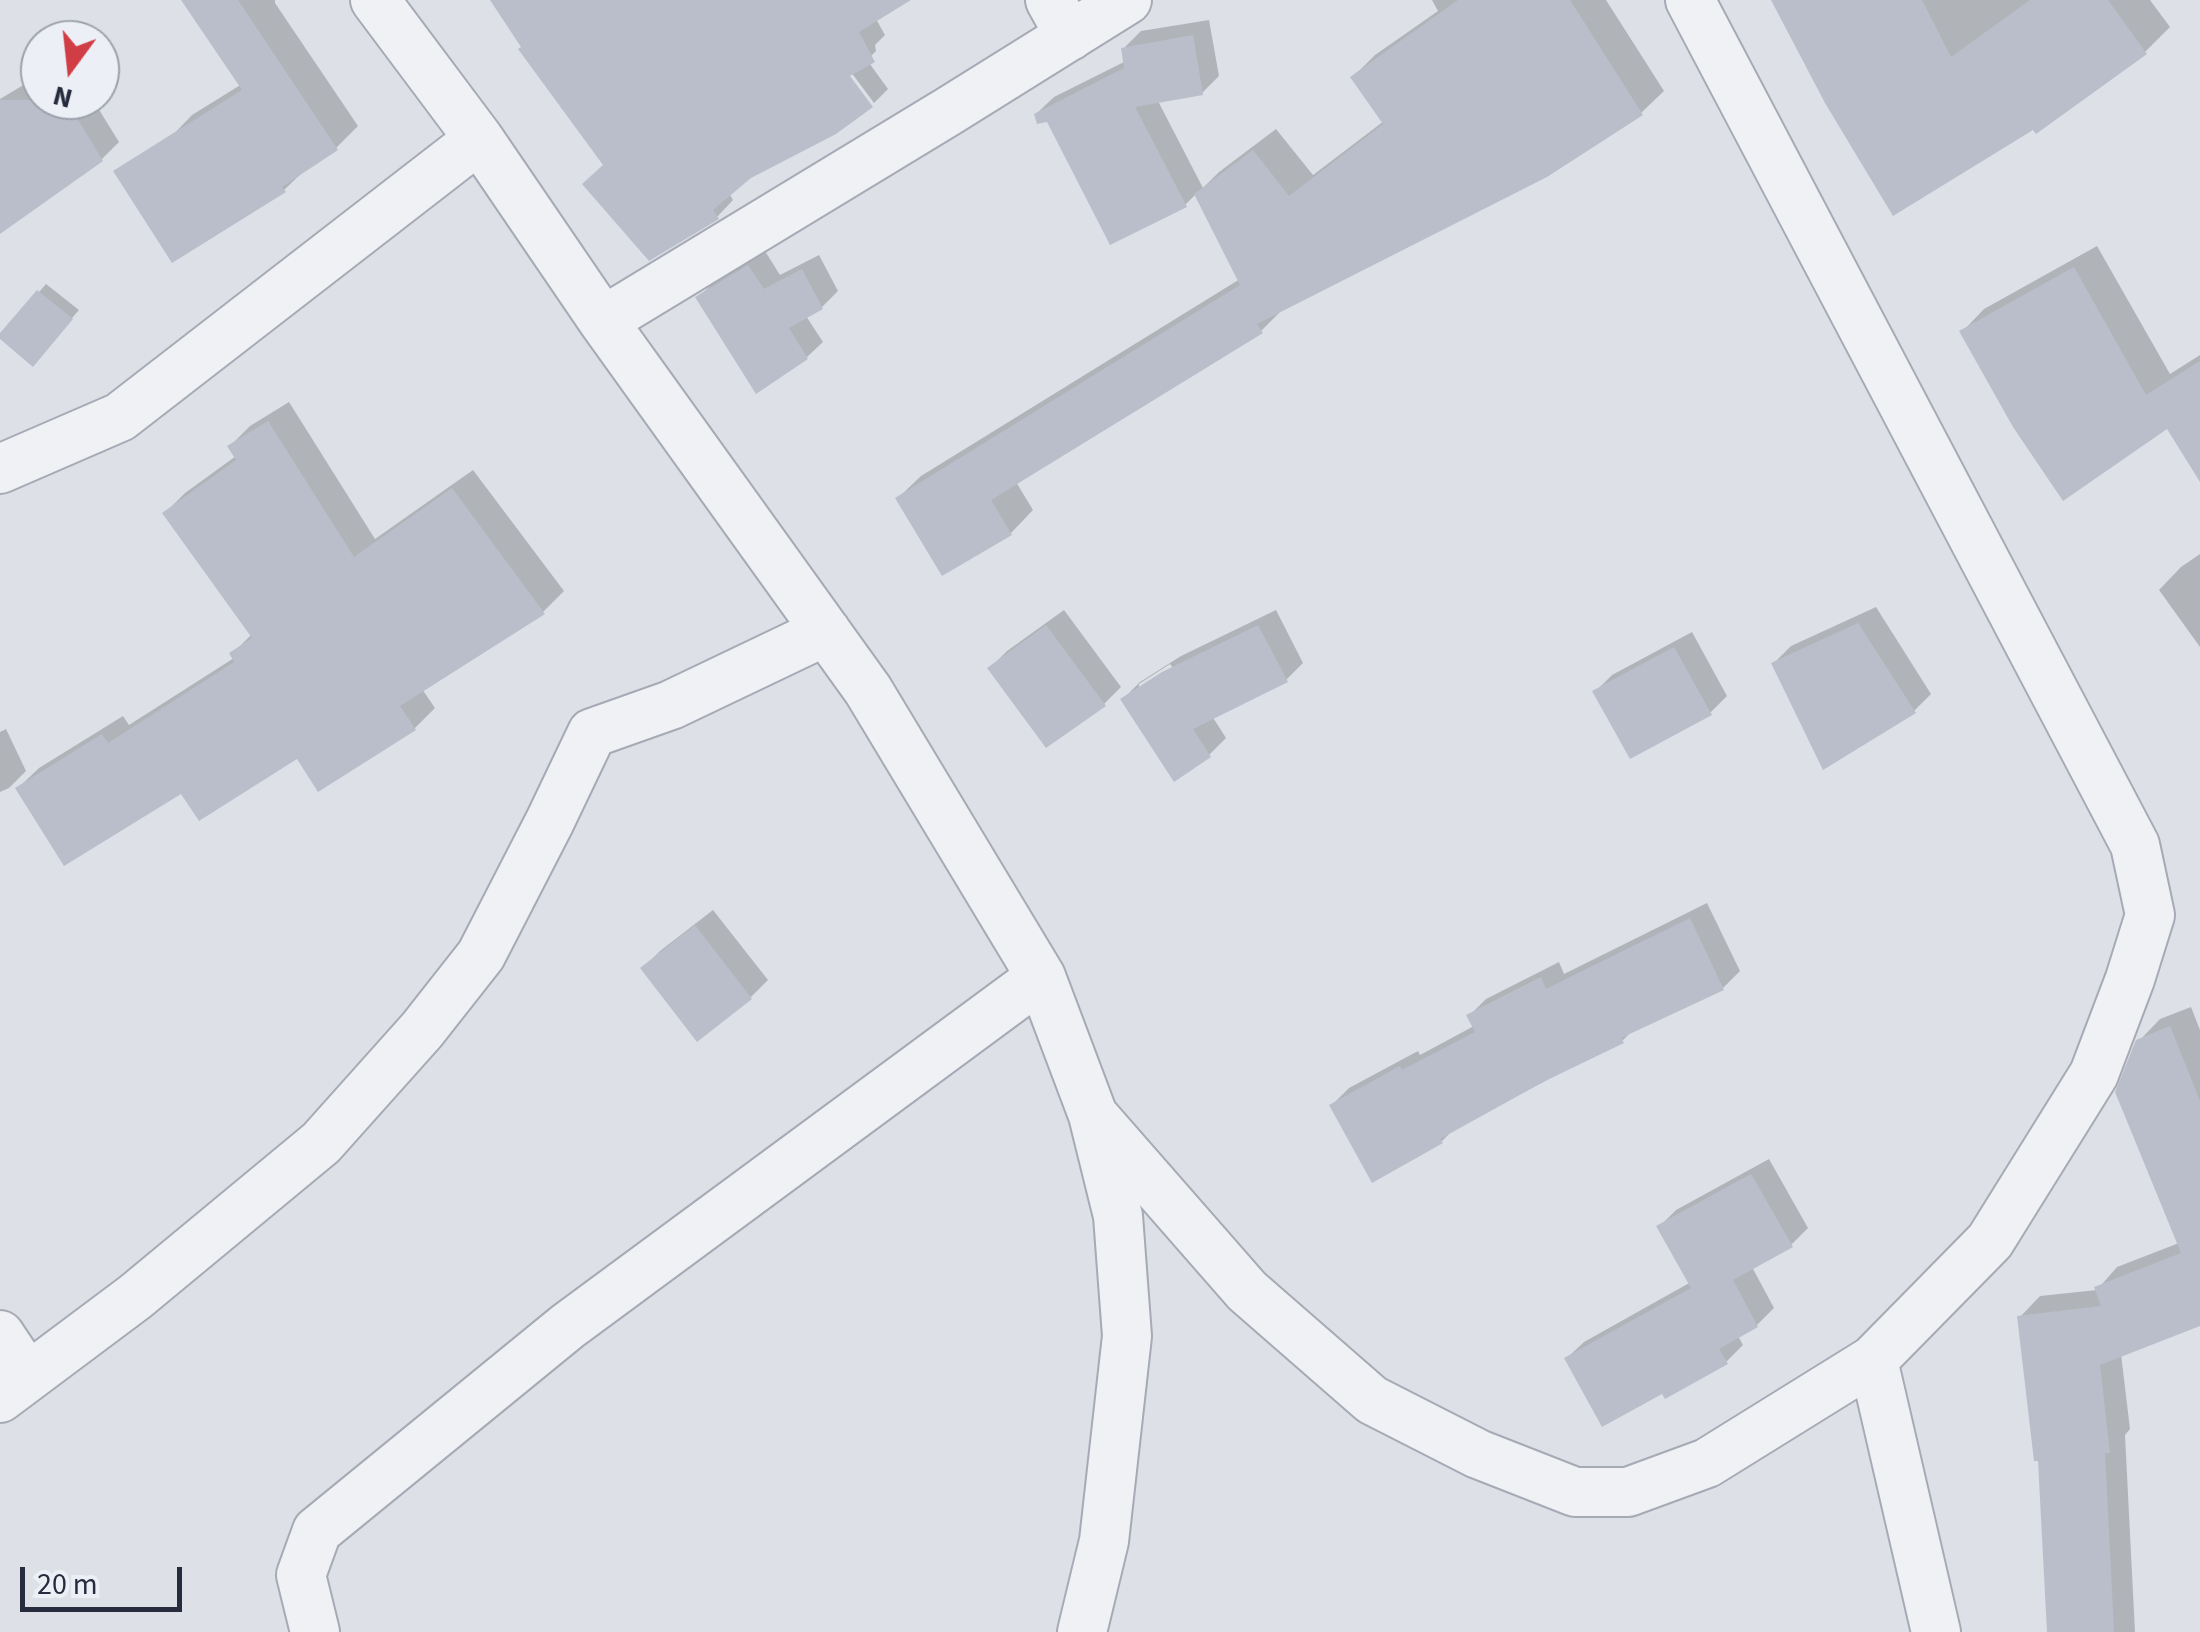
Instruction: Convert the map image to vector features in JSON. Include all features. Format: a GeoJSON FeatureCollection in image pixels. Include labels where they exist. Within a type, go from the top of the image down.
{"type":"FeatureCollection","features":[{"type":"Feature","properties":{"kind":"street"},"geometry":{"type":"LineString","coordinates":[[375,0],[479,139],[603,321],[868,690],[1041,976],[1093,1116],[1118,1216],[1127,1336],[1104,1541],[1082,1632]]}},
{"type":"Feature","properties":{"kind":"street"},"geometry":{"type":"LineString","coordinates":[[603,321],[1060,18],[1127,0]]}},
{"type":"Feature","properties":{"kind":"street"},"geometry":{"type":"LineString","coordinates":[[1093,1116],[1247,1291],[1372,1400],[1478,1454],[1575,1492],[1628,1492],[1706,1463],[1873,1360],[1990,1241],[2094,1074],[2150,916],[2135,845],[1690,0]]}},
{"type":"Feature","properties":{"kind":"street"},"geometry":{"type":"LineString","coordinates":[[1,466],[120,417],[479,139]]}},
{"type":"Feature","properties":{"kind":"street"},"geometry":{"type":"LineString","coordinates":[[0,1335],[14,1387],[135,1297],[321,1143],[422,1030],[480,955],[592,733],[671,705],[826,631]]}},
{"type":"Feature","properties":{"kind":"street"},"geometry":{"type":"LineString","coordinates":[[315,1632],[301,1575],[317,1531],[568,1326],[1041,976]]}},
{"type":"Feature","properties":{"kind":"street"},"geometry":{"type":"LineString","coordinates":[[1873,1360],[1936,1632]]}},
{"type":"Feature","properties":{"kind":"building"},"geometry":{"type":"Polygon","coordinates":[[[181,0],[238,0],[338,150],[282,187],[286,192],[172,263],[113,171],[242,90],[181,0]]]}},
{"type":"Feature","properties":{"kind":"building"},"geometry":{"type":"Polygon","coordinates":[[[490,0],[911,0],[859,32],[875,62],[850,76],[873,107],[836,134],[751,178],[713,210],[719,219],[649,261],[582,184],[603,165],[518,49],[521,47],[490,0]]]}},
{"type":"Feature","properties":{"kind":"building"},"geometry":{"type":"Polygon","coordinates":[[[1458,0],[1570,0],[1643,115],[1547,177],[1257,324],[1263,333],[991,500],[1012,535],[942,576],[895,498],[1240,285],[1194,194],[1253,150],[1289,196],[1383,124],[1350,77],[1458,0]]]}},
{"type":"Feature","properties":{"kind":"building"},"geometry":{"type":"Polygon","coordinates":[[[1771,0],[1922,0],[1951,57],[2030,0],[2108,0],[2147,54],[2036,134],[2033,130],[1893,216],[1825,103],[1771,0]]]}},
{"type":"Feature","properties":{"kind":"building"},"geometry":{"type":"Polygon","coordinates":[[[1193,35],[1203,95],[1135,107],[1187,207],[1110,245],[1047,122],[1037,124],[1034,114],[1124,68],[1121,48],[1193,35]]]}},
{"type":"Feature","properties":{"kind":"building"},"geometry":{"type":"Polygon","coordinates":[[[0,100],[20,100],[20,120],[78,120],[103,161],[0,234],[0,100]]]}},
{"type":"Feature","properties":{"kind":"building"},"geometry":{"type":"Polygon","coordinates":[[[748,265],[764,289],[802,269],[823,309],[789,328],[808,359],[756,394],[695,297],[748,265]]]}},
{"type":"Feature","properties":{"kind":"building"},"geometry":{"type":"Polygon","coordinates":[[[2074,267],[2146,395],[2200,361],[2200,482],[2167,429],[2063,501],[2013,427],[1959,331],[2074,267]]]}},
{"type":"Feature","properties":{"kind":"building"},"geometry":{"type":"Polygon","coordinates":[[[37,290],[73,319],[33,367],[0,339],[0,333],[37,290]]]}},
{"type":"Feature","properties":{"kind":"building"},"geometry":{"type":"Polygon","coordinates":[[[268,421],[354,557],[452,488],[545,614],[400,706],[416,730],[318,792],[297,759],[199,821],[181,794],[64,866],[15,788],[102,734],[108,743],[234,662],[229,653],[252,638],[162,513],[236,460],[227,446],[268,421]]]}},
{"type":"Feature","properties":{"kind":"building"},"geometry":{"type":"Polygon","coordinates":[[[1858,623],[1916,713],[1823,770],[1771,663],[1858,623]]]}},
{"type":"Feature","properties":{"kind":"building"},"geometry":{"type":"Polygon","coordinates":[[[1046,625],[1106,706],[1046,748],[987,668],[1046,625]]]}},
{"type":"Feature","properties":{"kind":"building"},"geometry":{"type":"Polygon","coordinates":[[[1258,625],[1288,682],[1193,729],[1211,757],[1174,782],[1120,699],[1162,672],[1258,625]]]}},
{"type":"Feature","properties":{"kind":"building"},"geometry":{"type":"Polygon","coordinates":[[[1674,647],[1712,715],[1630,759],[1592,691],[1674,647]]]}},
{"type":"Feature","properties":{"kind":"building"},"geometry":{"type":"Polygon","coordinates":[[[1690,918],[1724,990],[1621,1038],[1624,1043],[1440,1139],[1443,1143],[1372,1183],[1329,1105],[1400,1066],[1402,1070],[1475,1032],[1466,1015],[1541,977],[1546,989],[1690,918]]]}},
{"type":"Feature","properties":{"kind":"building"},"geometry":{"type":"Polygon","coordinates":[[[695,925],[752,999],[697,1042],[640,968],[695,925]]]}},
{"type":"Feature","properties":{"kind":"building"},"geometry":{"type":"Polygon","coordinates":[[[2170,1026],[2200,1101],[2200,1326],[2100,1365],[2110,1453],[2105,1453],[2114,1632],[2047,1632],[2038,1461],[2034,1461],[2017,1316],[2101,1306],[2094,1287],[2181,1253],[2115,1092],[2136,1040],[2170,1026]]]}},
{"type":"Feature","properties":{"kind":"building"},"geometry":{"type":"Polygon","coordinates":[[[1751,1174],[1793,1247],[1733,1280],[1758,1327],[1719,1349],[1728,1364],[1665,1399],[1662,1394],[1602,1427],[1564,1358],[1691,1288],[1656,1226],[1751,1174]]]}}]}
